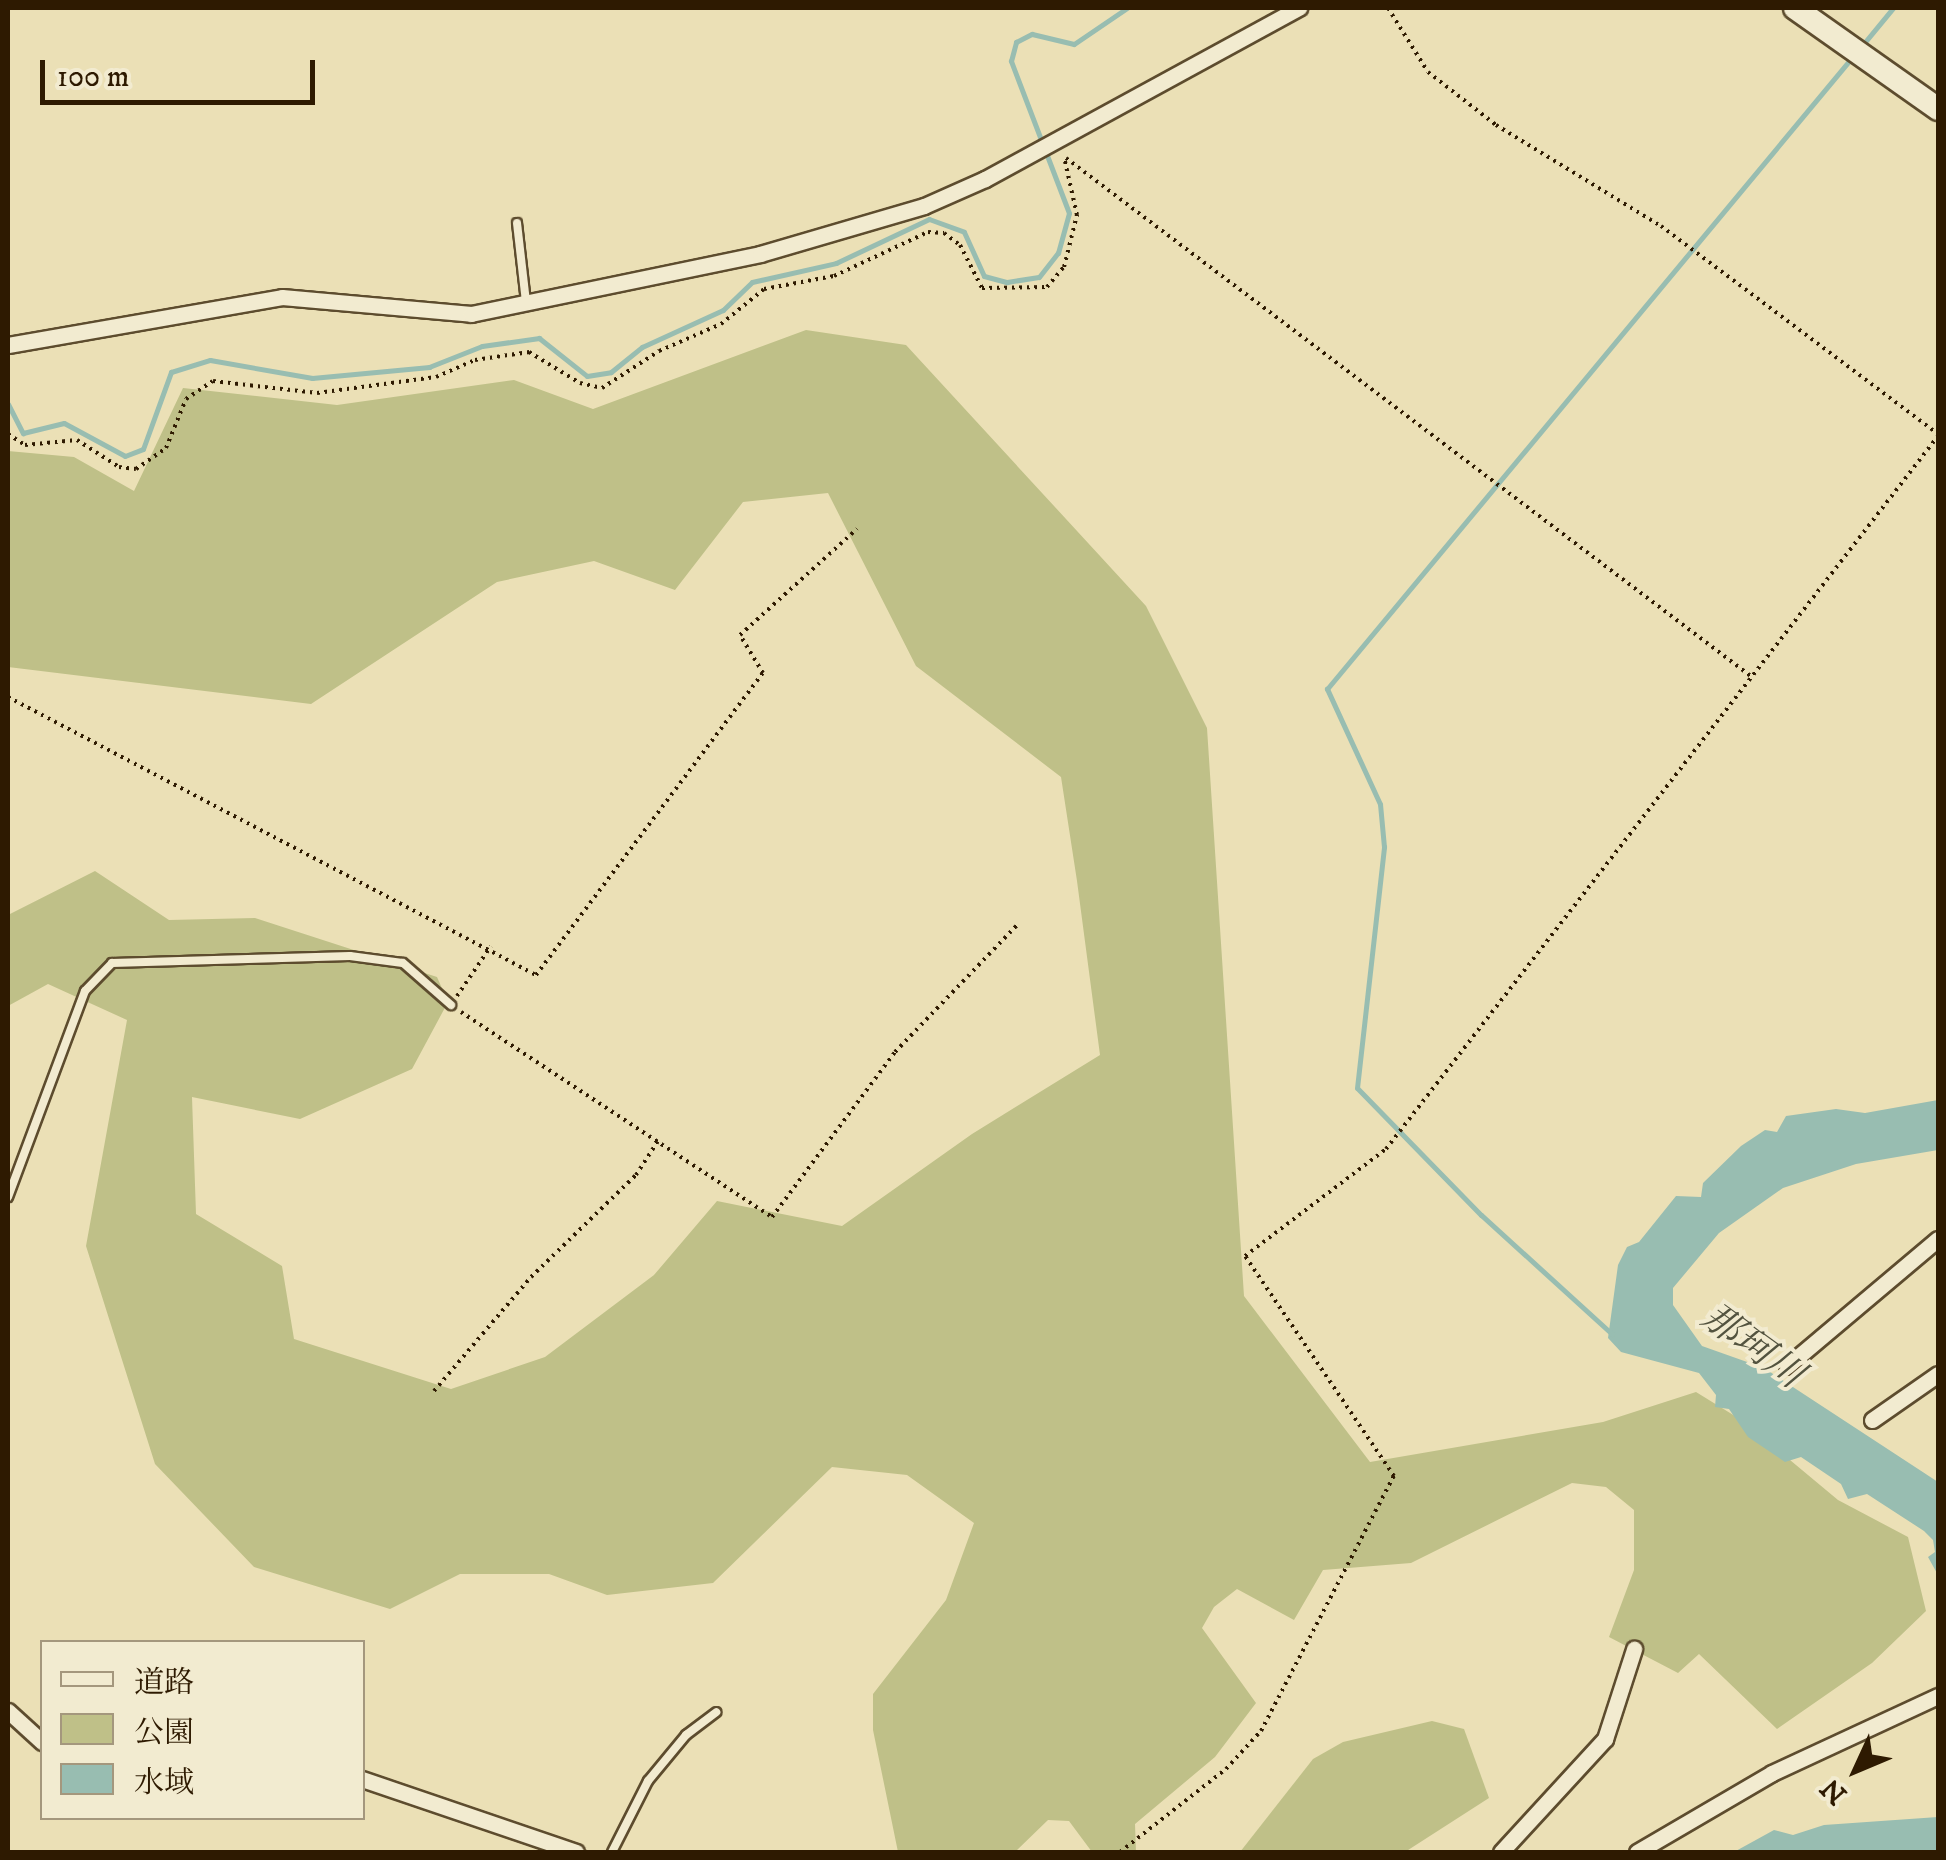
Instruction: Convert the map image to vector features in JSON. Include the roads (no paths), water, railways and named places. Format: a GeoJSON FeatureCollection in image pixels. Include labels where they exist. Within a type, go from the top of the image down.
{"type":"FeatureCollection","features":[{"type":"Feature","properties":{"kind":"main road"},"geometry":{"type":"LineString","coordinates":[[1795,8],[1938,108]]}},
{"type":"Feature","properties":{"kind":"street"},"geometry":{"type":"LineString","coordinates":[[8,344],[282,297],[471,314],[846,230],[939,200],[1300,8]]}},
{"type":"Feature","properties":{"kind":"street"},"geometry":{"type":"LineString","coordinates":[[1787,1366],[1938,1239]]}},
{"type":"Feature","properties":{"kind":"street"},"geometry":{"type":"LineString","coordinates":[[1872,1420],[1938,1374]]}},
{"type":"Feature","properties":{"kind":"street"},"geometry":{"type":"LineString","coordinates":[[1501,1852],[1605,1739],[1634,1650]]}},
{"type":"Feature","properties":{"kind":"street"},"geometry":{"type":"LineString","coordinates":[[1637,1852],[1755,1782],[1938,1696]]}},
{"type":"Feature","properties":{"kind":"street"},"geometry":{"type":"LineString","coordinates":[[8,1711],[40,1740]]}},
{"type":"Feature","properties":{"kind":"street"},"geometry":{"type":"LineString","coordinates":[[365,1779],[576,1852]]}},
{"type":"Feature","properties":{"kind":"lane"},"geometry":{"type":"LineString","coordinates":[[517,223],[526,302]]}},
{"type":"Feature","properties":{"kind":"lane"},"geometry":{"type":"LineString","coordinates":[[8,1198],[85,991],[112,962],[350,956],[404,963],[450,1005]]}},
{"type":"Feature","properties":{"kind":"lane"},"geometry":{"type":"LineString","coordinates":[[612,1852],[648,1781],[686,1735],[716,1712]]}},
{"type":"Feature","properties":{"kind":"water"},"geometry":{"type":"Polygon","coordinates":[[[1938,1100],[1938,1150],[1856,1164],[1783,1188],[1719,1233],[1673,1288],[1673,1305],[1702,1346],[1764,1368],[1938,1482],[1938,1575],[1928,1557],[1935,1552],[1933,1540],[1924,1531],[1867,1494],[1848,1499],[1841,1484],[1801,1457],[1785,1462],[1748,1437],[1729,1409],[1715,1407],[1716,1395],[1699,1373],[1621,1352],[1608,1338],[1618,1265],[1627,1247],[1639,1242],[1676,1196],[1701,1197],[1703,1183],[1741,1146],[1765,1130],[1777,1132],[1786,1116],[1836,1109],[1865,1113],[1938,1100]]]}},
{"type":"Feature","properties":{"kind":"water"},"geometry":{"type":"Polygon","coordinates":[[[1938,1817],[1938,1852],[1734,1852],[1774,1830],[1793,1835],[1824,1825],[1938,1817]]]}},
{"type":"Feature","properties":{"kind":"waterway"},"geometry":{"type":"LineString","coordinates":[[8,404],[23,433],[64,423],[125,456],[143,449],[171,372],[210,360],[312,378],[429,367],[482,346],[539,338],[587,376],[611,372],[642,347],[723,310],[752,282],[836,263],[929,219],[964,232],[984,276],[1007,282],[1039,277],[1058,253],[1069,213],[1011,61],[1016,42],[1032,34],[1074,44],[1127,8]]}},
{"type":"Feature","properties":{"kind":"waterway"},"geometry":{"type":"LineString","coordinates":[[1860,48],[1893,8]]}},
{"type":"Feature","properties":{"kind":"waterway"},"geometry":{"type":"LineString","coordinates":[[1612,1334],[1481,1215],[1357,1088],[1384,847],[1380,804],[1327,689],[1853,56]]}},
{"type":"Feature","properties":{"kind":"water label","name":"那珂川"},"geometry":{"type":"Point","coordinates":[1752,1347]}}]}
